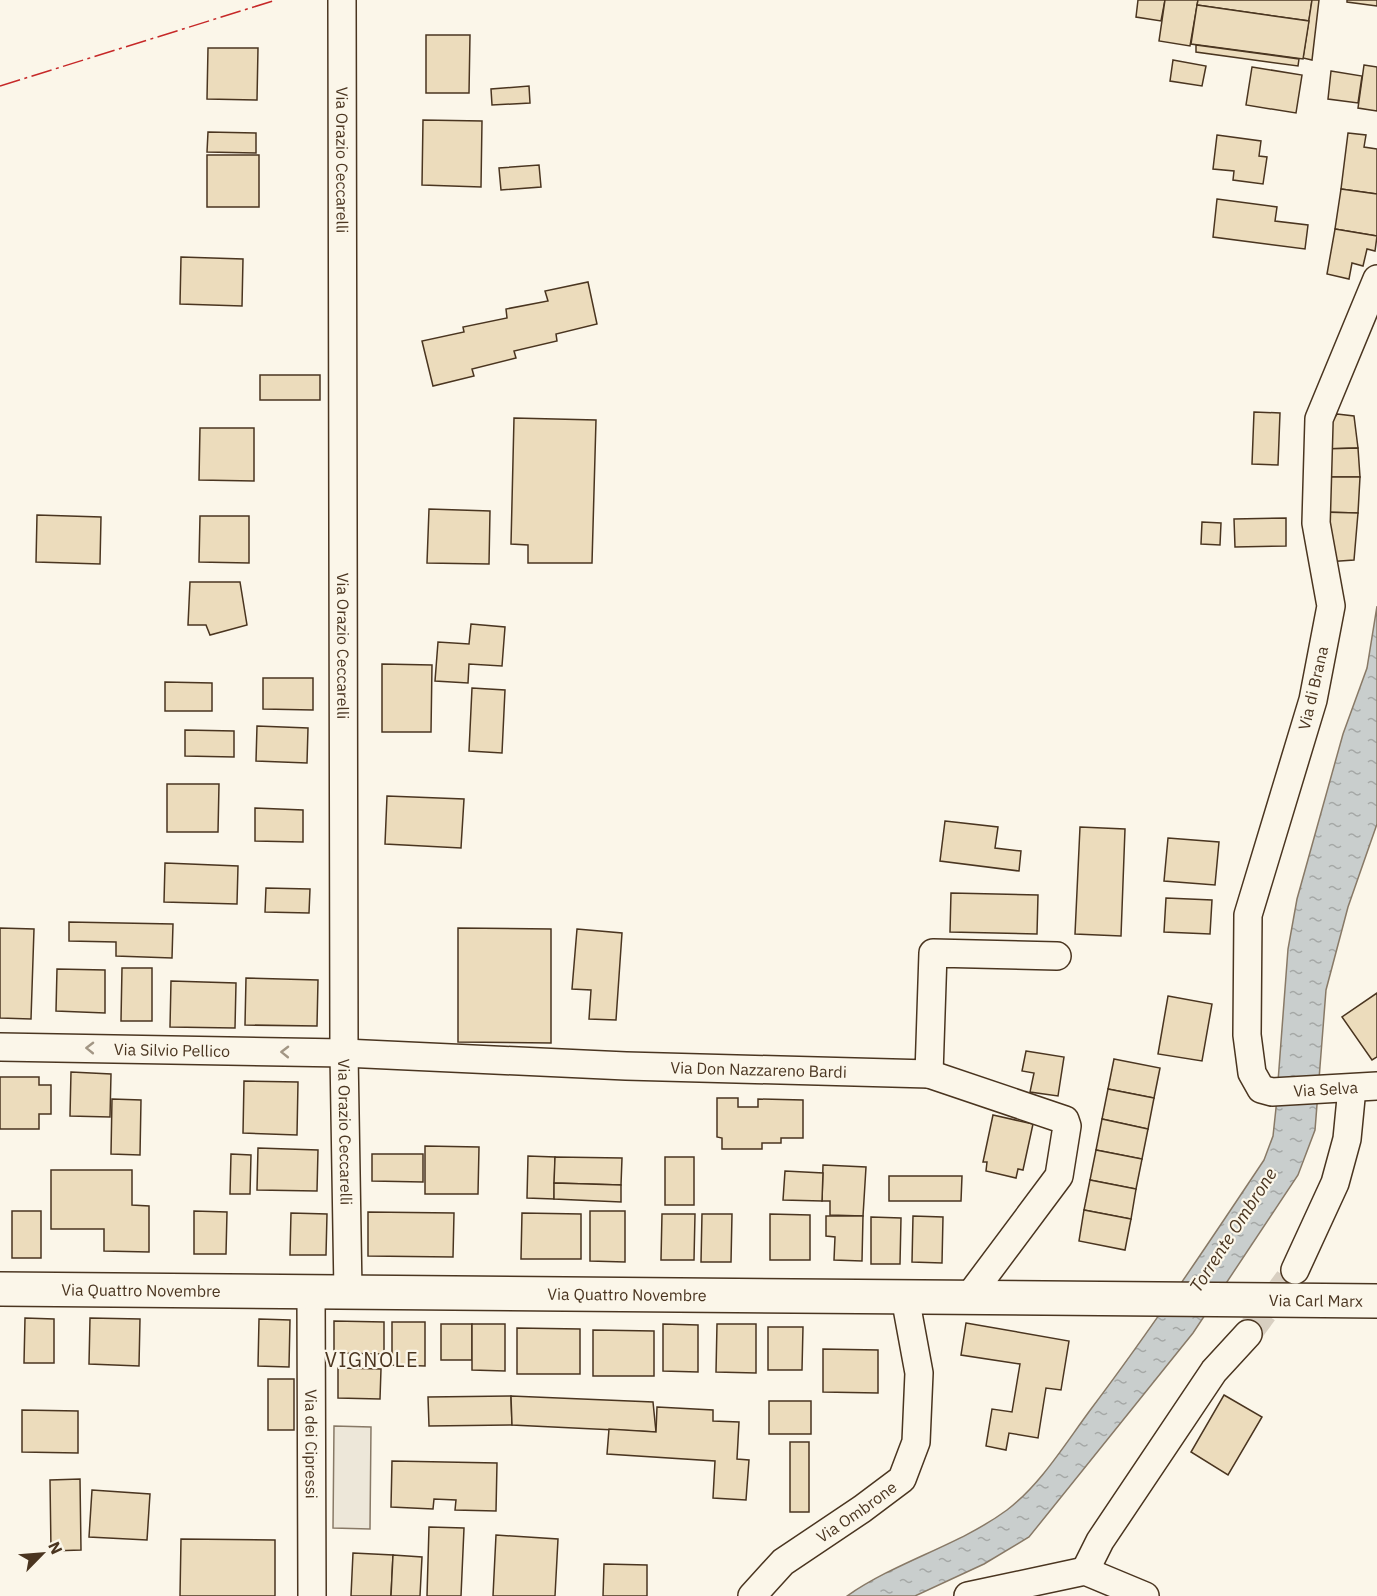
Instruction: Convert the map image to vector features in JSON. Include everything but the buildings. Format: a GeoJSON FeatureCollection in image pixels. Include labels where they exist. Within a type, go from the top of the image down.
{"type":"FeatureCollection","features":[{"type":"Feature","properties":{"kind":"main road","name":"Via Quattro Novembre"},"geometry":{"type":"LineString","coordinates":[[0,1289],[1255,1299]]}},
{"type":"Feature","properties":{"kind":"main road","name":"Via Carl Marx"},"geometry":{"type":"LineString","coordinates":[[1255,1299],[1377,1301]]}},
{"type":"Feature","properties":{"kind":"street","name":"Via Orazio Ceccarelli"},"geometry":{"type":"LineString","coordinates":[[342,0],[344,1053],[348,1292]]}},
{"type":"Feature","properties":{"kind":"street","name":"Via di Brana"},"geometry":{"type":"LineString","coordinates":[[1272,1092],[1261,1089],[1252,1073],[1247,1035],[1248,915],[1313,700],[1331,606],[1316,523],[1319,419],[1377,279]]}},
{"type":"Feature","properties":{"kind":"street"},"geometry":{"type":"LineString","coordinates":[[929,1074],[933,953],[1057,956]]}},
{"type":"Feature","properties":{"kind":"street","name":"Via Silvio Pellico"},"geometry":{"type":"LineString","coordinates":[[0,1047],[344,1053]]}},
{"type":"Feature","properties":{"kind":"street","name":"Via Don Nazzareno Bardi"},"geometry":{"type":"LineString","coordinates":[[344,1053],[626,1066],[929,1074],[1065,1120],[1067,1126],[1059,1176],[968,1298]]}},
{"type":"Feature","properties":{"kind":"street","name":"Via Selva"},"geometry":{"type":"LineString","coordinates":[[1272,1092],[1356,1088]]}},
{"type":"Feature","properties":{"kind":"street"},"geometry":{"type":"LineString","coordinates":[[1295,1270],[1335,1183],[1347,1139],[1356,1088]]}},
{"type":"Feature","properties":{"kind":"street","name":"Via dei Cipressi"},"geometry":{"type":"LineString","coordinates":[[311,1292],[312,1596]]}},
{"type":"Feature","properties":{"kind":"street","name":"Via Ombrone"},"geometry":{"type":"LineString","coordinates":[[752,1596],[783,1562],[902,1479],[916,1442],[920,1373],[905,1297]]}},
{"type":"Feature","properties":{"kind":"street"},"geometry":{"type":"LineString","coordinates":[[1085,1571],[1106,1532],[1207,1380],[1248,1334]]}},
{"type":"Feature","properties":{"kind":"street"},"geometry":{"type":"LineString","coordinates":[[968,1596],[1085,1571],[1145,1596]]}},
{"type":"Feature","properties":{"kind":"shaded area"},"geometry":{"type":"Polygon","coordinates":[[[334,1426],[371,1427],[370,1529],[333,1528],[334,1426]]]}},
{"type":"Feature","properties":{"kind":"water","name":"Torrente Ombrone"},"geometry":{"type":"Polygon","coordinates":[[[1377,606],[1377,824],[1348,907],[1326,990],[1315,1130],[1298,1175],[1193,1333],[1029,1537],[984,1564],[915,1596],[847,1596],[886,1573],[988,1523],[1007,1510],[1031,1488],[1136,1348],[1264,1160],[1273,1136],[1288,949],[1297,899],[1343,734],[1367,668],[1377,606]]]}},
{"type":"Feature","properties":{"kind":"tunnel"},"geometry":{"type":"LineString","coordinates":[[1248,1334],[1295,1270]]}},
{"type":"Feature","properties":{"kind":"power"},"geometry":{"type":"LineString","coordinates":[[0,86],[276,0]]}},
{"type":"Feature","properties":{"kind":"district","name":"VIGNOLE"},"geometry":{"type":"Point","coordinates":[372,1359]}}]}
